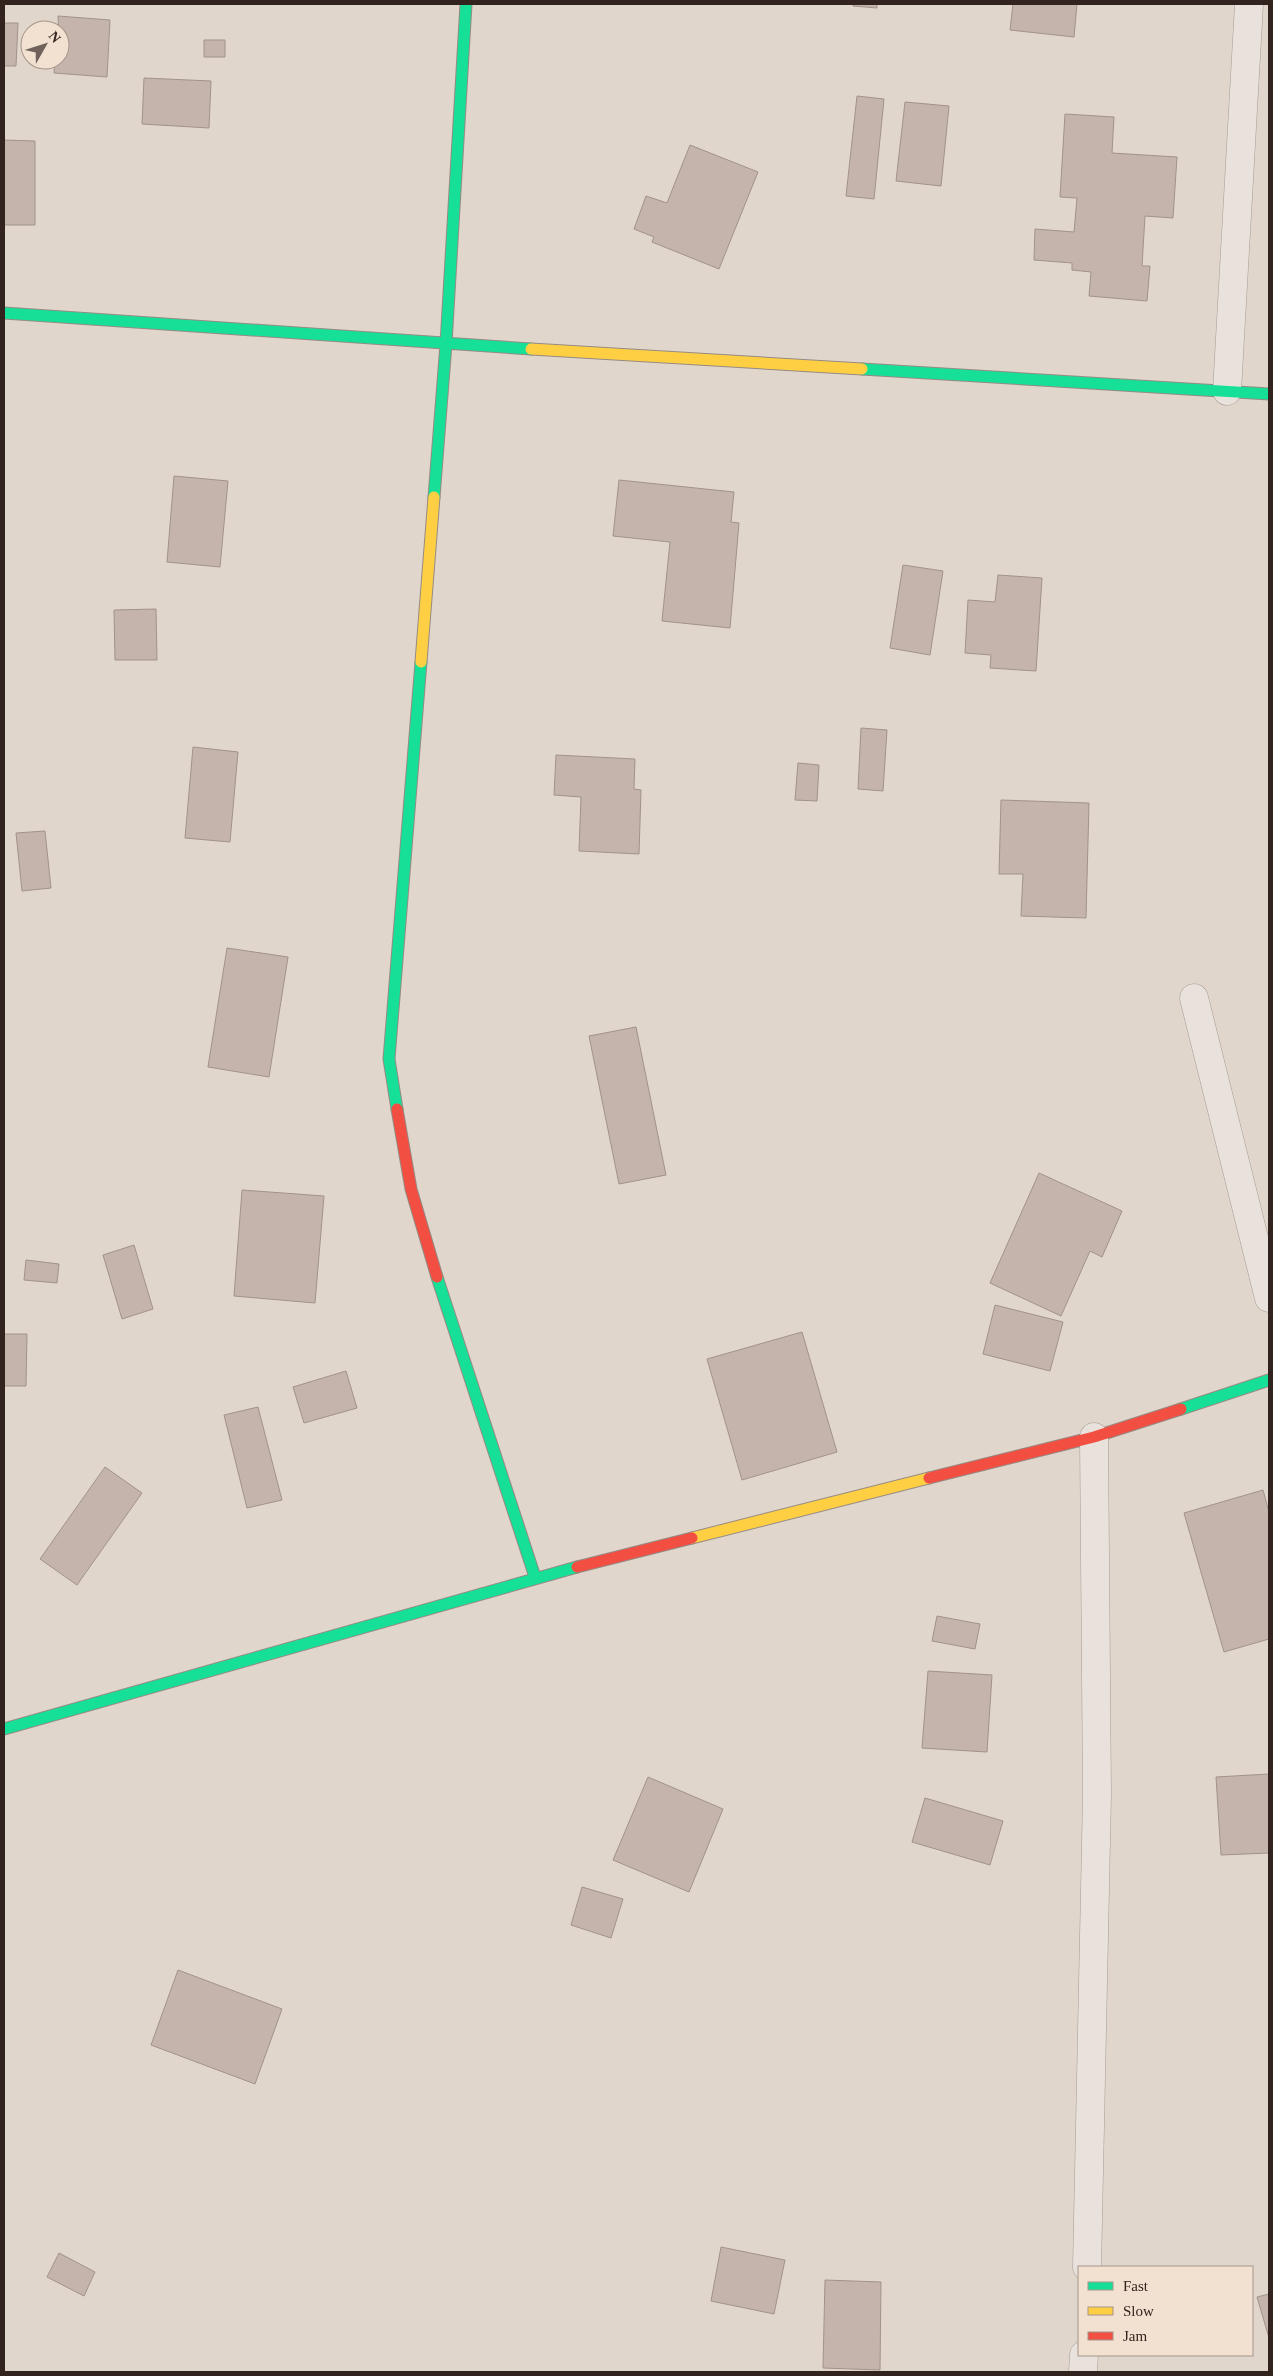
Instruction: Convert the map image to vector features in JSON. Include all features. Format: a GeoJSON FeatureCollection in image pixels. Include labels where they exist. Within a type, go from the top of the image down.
{"type":"FeatureCollection","features":[{"type":"Feature","properties":{"kind":"street"},"geometry":{"type":"LineString","coordinates":[[466,4],[446,344],[389,1059],[411,1188],[450,1322],[535,1577]]}},
{"type":"Feature","properties":{"kind":"street"},"geometry":{"type":"LineString","coordinates":[[1227,391],[1249,4]]}},
{"type":"Feature","properties":{"kind":"street"},"geometry":{"type":"LineString","coordinates":[[4,313],[446,344],[1269,394]]}},
{"type":"Feature","properties":{"kind":"street"},"geometry":{"type":"LineString","coordinates":[[1194,998],[1269,1298]]}},
{"type":"Feature","properties":{"kind":"street"},"geometry":{"type":"LineString","coordinates":[[4,1729],[535,1577],[1094,1437],[1269,1380]]}},
{"type":"Feature","properties":{"kind":"street"},"geometry":{"type":"LineString","coordinates":[[1086,2266],[1097,1795],[1094,1437]]}},
{"type":"Feature","properties":{"kind":"street"},"geometry":{"type":"LineString","coordinates":[[1084,2356],[1084,2372]]}},
{"type":"Feature","properties":{"kind":"building"},"geometry":{"type":"Polygon","coordinates":[[[853,4],[877,4],[877,8],[853,6],[853,4]]]}},
{"type":"Feature","properties":{"kind":"building"},"geometry":{"type":"Polygon","coordinates":[[[1013,4],[1077,4],[1074,37],[1010,30],[1013,4]]]}},
{"type":"Feature","properties":{"kind":"building"},"geometry":{"type":"Polygon","coordinates":[[[58,16],[110,20],[107,77],[54,73],[54,70],[70,70],[70,20],[58,20],[58,16]]]}},
{"type":"Feature","properties":{"kind":"building"},"geometry":{"type":"Polygon","coordinates":[[[4,23],[18,23],[16,66],[4,66],[4,23]]]}},
{"type":"Feature","properties":{"kind":"building"},"geometry":{"type":"Polygon","coordinates":[[[204,40],[225,40],[225,57],[204,57],[204,40]]]}},
{"type":"Feature","properties":{"kind":"building"},"geometry":{"type":"Polygon","coordinates":[[[144,78],[211,81],[209,128],[142,124],[144,78]]]}},
{"type":"Feature","properties":{"kind":"building"},"geometry":{"type":"Polygon","coordinates":[[[857,96],[884,99],[874,199],[846,196],[857,96]]]}},
{"type":"Feature","properties":{"kind":"building"},"geometry":{"type":"Polygon","coordinates":[[[905,102],[949,106],[941,186],[896,181],[905,102]]]}},
{"type":"Feature","properties":{"kind":"building"},"geometry":{"type":"Polygon","coordinates":[[[1065,114],[1114,117],[1112,153],[1177,157],[1173,218],[1145,216],[1142,266],[1150,266],[1147,301],[1089,296],[1091,272],[1072,270],[1072,263],[1034,260],[1035,229],[1074,232],[1077,198],[1060,197],[1065,114]]]}},
{"type":"Feature","properties":{"kind":"building"},"geometry":{"type":"Polygon","coordinates":[[[4,140],[35,141],[35,225],[4,225],[4,140]]]}},
{"type":"Feature","properties":{"kind":"building"},"geometry":{"type":"Polygon","coordinates":[[[690,145],[758,172],[719,269],[652,242],[654,237],[634,229],[646,196],[667,203],[690,145]]]}},
{"type":"Feature","properties":{"kind":"building"},"geometry":{"type":"Polygon","coordinates":[[[174,476],[228,481],[220,567],[167,562],[174,476]]]}},
{"type":"Feature","properties":{"kind":"building"},"geometry":{"type":"Polygon","coordinates":[[[619,480],[734,492],[731,522],[739,523],[730,628],[662,621],[670,542],[613,536],[619,480]]]}},
{"type":"Feature","properties":{"kind":"building"},"geometry":{"type":"Polygon","coordinates":[[[903,565],[943,571],[930,655],[890,648],[903,565]]]}},
{"type":"Feature","properties":{"kind":"building"},"geometry":{"type":"Polygon","coordinates":[[[998,575],[1042,578],[1036,671],[990,668],[991,655],[965,653],[968,600],[995,602],[998,575]]]}},
{"type":"Feature","properties":{"kind":"building"},"geometry":{"type":"Polygon","coordinates":[[[156,609],[157,660],[115,660],[114,610],[156,609]]]}},
{"type":"Feature","properties":{"kind":"building"},"geometry":{"type":"Polygon","coordinates":[[[861,728],[887,730],[883,791],[858,789],[861,728]]]}},
{"type":"Feature","properties":{"kind":"building"},"geometry":{"type":"Polygon","coordinates":[[[193,747],[238,752],[230,842],[185,838],[193,747]]]}},
{"type":"Feature","properties":{"kind":"building"},"geometry":{"type":"Polygon","coordinates":[[[556,755],[635,759],[634,789],[641,790],[639,854],[579,851],[581,797],[554,795],[556,755]]]}},
{"type":"Feature","properties":{"kind":"building"},"geometry":{"type":"Polygon","coordinates":[[[798,763],[819,765],[817,801],[795,800],[798,763]]]}},
{"type":"Feature","properties":{"kind":"building"},"geometry":{"type":"Polygon","coordinates":[[[1001,800],[1089,803],[1086,918],[1021,916],[1023,874],[999,874],[1001,800]]]}},
{"type":"Feature","properties":{"kind":"building"},"geometry":{"type":"Polygon","coordinates":[[[45,831],[51,888],[22,891],[16,833],[45,831]]]}},
{"type":"Feature","properties":{"kind":"building"},"geometry":{"type":"Polygon","coordinates":[[[227,948],[288,957],[269,1077],[208,1067],[227,948]]]}},
{"type":"Feature","properties":{"kind":"building"},"geometry":{"type":"Polygon","coordinates":[[[636,1027],[666,1175],[619,1184],[589,1036],[636,1027]]]}},
{"type":"Feature","properties":{"kind":"building"},"geometry":{"type":"Polygon","coordinates":[[[1039,1173],[1122,1211],[1102,1257],[1090,1251],[1061,1316],[990,1283],[1039,1173]]]}},
{"type":"Feature","properties":{"kind":"building"},"geometry":{"type":"Polygon","coordinates":[[[242,1190],[324,1196],[315,1303],[234,1296],[242,1190]]]}},
{"type":"Feature","properties":{"kind":"building"},"geometry":{"type":"Polygon","coordinates":[[[134,1245],[153,1309],[122,1319],[103,1255],[134,1245]]]}},
{"type":"Feature","properties":{"kind":"building"},"geometry":{"type":"Polygon","coordinates":[[[26,1260],[59,1264],[57,1283],[24,1280],[26,1260]]]}},
{"type":"Feature","properties":{"kind":"building"},"geometry":{"type":"Polygon","coordinates":[[[995,1305],[1063,1322],[1050,1371],[983,1354],[995,1305]]]}},
{"type":"Feature","properties":{"kind":"building"},"geometry":{"type":"Polygon","coordinates":[[[802,1332],[837,1452],[742,1480],[707,1359],[802,1332]]]}},
{"type":"Feature","properties":{"kind":"building"},"geometry":{"type":"Polygon","coordinates":[[[4,1334],[27,1334],[26,1386],[4,1386],[4,1334]]]}},
{"type":"Feature","properties":{"kind":"building"},"geometry":{"type":"Polygon","coordinates":[[[346,1371],[357,1408],[304,1423],[293,1387],[346,1371]]]}},
{"type":"Feature","properties":{"kind":"building"},"geometry":{"type":"Polygon","coordinates":[[[258,1407],[282,1500],[247,1508],[224,1415],[258,1407]]]}},
{"type":"Feature","properties":{"kind":"building"},"geometry":{"type":"Polygon","coordinates":[[[105,1467],[142,1493],[77,1585],[40,1559],[105,1467]]]}},
{"type":"Feature","properties":{"kind":"building"},"geometry":{"type":"Polygon","coordinates":[[[1263,1490],[1269,1512],[1269,1639],[1224,1652],[1184,1513],[1263,1490]]]}},
{"type":"Feature","properties":{"kind":"building"},"geometry":{"type":"Polygon","coordinates":[[[937,1616],[980,1624],[975,1649],[932,1641],[937,1616]]]}},
{"type":"Feature","properties":{"kind":"building"},"geometry":{"type":"Polygon","coordinates":[[[928,1671],[992,1675],[987,1752],[922,1748],[928,1671]]]}},
{"type":"Feature","properties":{"kind":"building"},"geometry":{"type":"Polygon","coordinates":[[[1269,1774],[1269,1853],[1221,1855],[1216,1777],[1269,1774]]]}},
{"type":"Feature","properties":{"kind":"building"},"geometry":{"type":"Polygon","coordinates":[[[648,1777],[723,1809],[689,1892],[613,1860],[648,1777]]]}},
{"type":"Feature","properties":{"kind":"building"},"geometry":{"type":"Polygon","coordinates":[[[925,1798],[1003,1821],[990,1865],[912,1842],[925,1798]]]}},
{"type":"Feature","properties":{"kind":"building"},"geometry":{"type":"Polygon","coordinates":[[[582,1887],[623,1899],[611,1938],[571,1925],[582,1887]]]}},
{"type":"Feature","properties":{"kind":"building"},"geometry":{"type":"Polygon","coordinates":[[[178,1970],[282,2009],[255,2084],[151,2045],[178,1970]]]}},
{"type":"Feature","properties":{"kind":"building"},"geometry":{"type":"Polygon","coordinates":[[[721,2247],[785,2260],[774,2314],[711,2301],[721,2247]]]}},
{"type":"Feature","properties":{"kind":"building"},"geometry":{"type":"Polygon","coordinates":[[[59,2253],[95,2272],[84,2296],[47,2277],[59,2253]]]}},
{"type":"Feature","properties":{"kind":"building"},"geometry":{"type":"Polygon","coordinates":[[[825,2280],[881,2282],[880,2370],[823,2368],[825,2280]]]}},
{"type":"Feature","properties":{"kind":"building"},"geometry":{"type":"Polygon","coordinates":[[[1269,2294],[1269,2338],[1257,2297],[1269,2294]]]}},
{"type":"Feature","properties":{"kind":"traffic: fast"},"geometry":{"type":"LineString","coordinates":[[434,497],[446,344],[466,4]]}},
{"type":"Feature","properties":{"kind":"traffic: fast"},"geometry":{"type":"LineString","coordinates":[[4,313],[531,349]]}},
{"type":"Feature","properties":{"kind":"traffic: fast"},"geometry":{"type":"LineString","coordinates":[[862,369],[1269,394]]}},
{"type":"Feature","properties":{"kind":"traffic: fast"},"geometry":{"type":"LineString","coordinates":[[397,1109],[389,1059],[421,662]]}},
{"type":"Feature","properties":{"kind":"traffic: fast"},"geometry":{"type":"LineString","coordinates":[[437,1277],[535,1577]]}},
{"type":"Feature","properties":{"kind":"traffic: fast"},"geometry":{"type":"LineString","coordinates":[[1181,1409],[1269,1380]]}},
{"type":"Feature","properties":{"kind":"traffic: fast"},"geometry":{"type":"LineString","coordinates":[[4,1729],[577,1567]]}},
{"type":"Feature","properties":{"kind":"traffic: slow"},"geometry":{"type":"LineString","coordinates":[[531,349],[862,369]]}},
{"type":"Feature","properties":{"kind":"traffic: slow"},"geometry":{"type":"LineString","coordinates":[[421,662],[434,497]]}},
{"type":"Feature","properties":{"kind":"traffic: slow"},"geometry":{"type":"LineString","coordinates":[[692,1538],[929,1478]]}},
{"type":"Feature","properties":{"kind":"traffic: jam"},"geometry":{"type":"LineString","coordinates":[[397,1109],[411,1189],[437,1277]]}},
{"type":"Feature","properties":{"kind":"traffic: jam"},"geometry":{"type":"LineString","coordinates":[[929,1478],[1094,1437],[1181,1409]]}},
{"type":"Feature","properties":{"kind":"traffic: jam"},"geometry":{"type":"LineString","coordinates":[[577,1567],[692,1538]]}}]}
